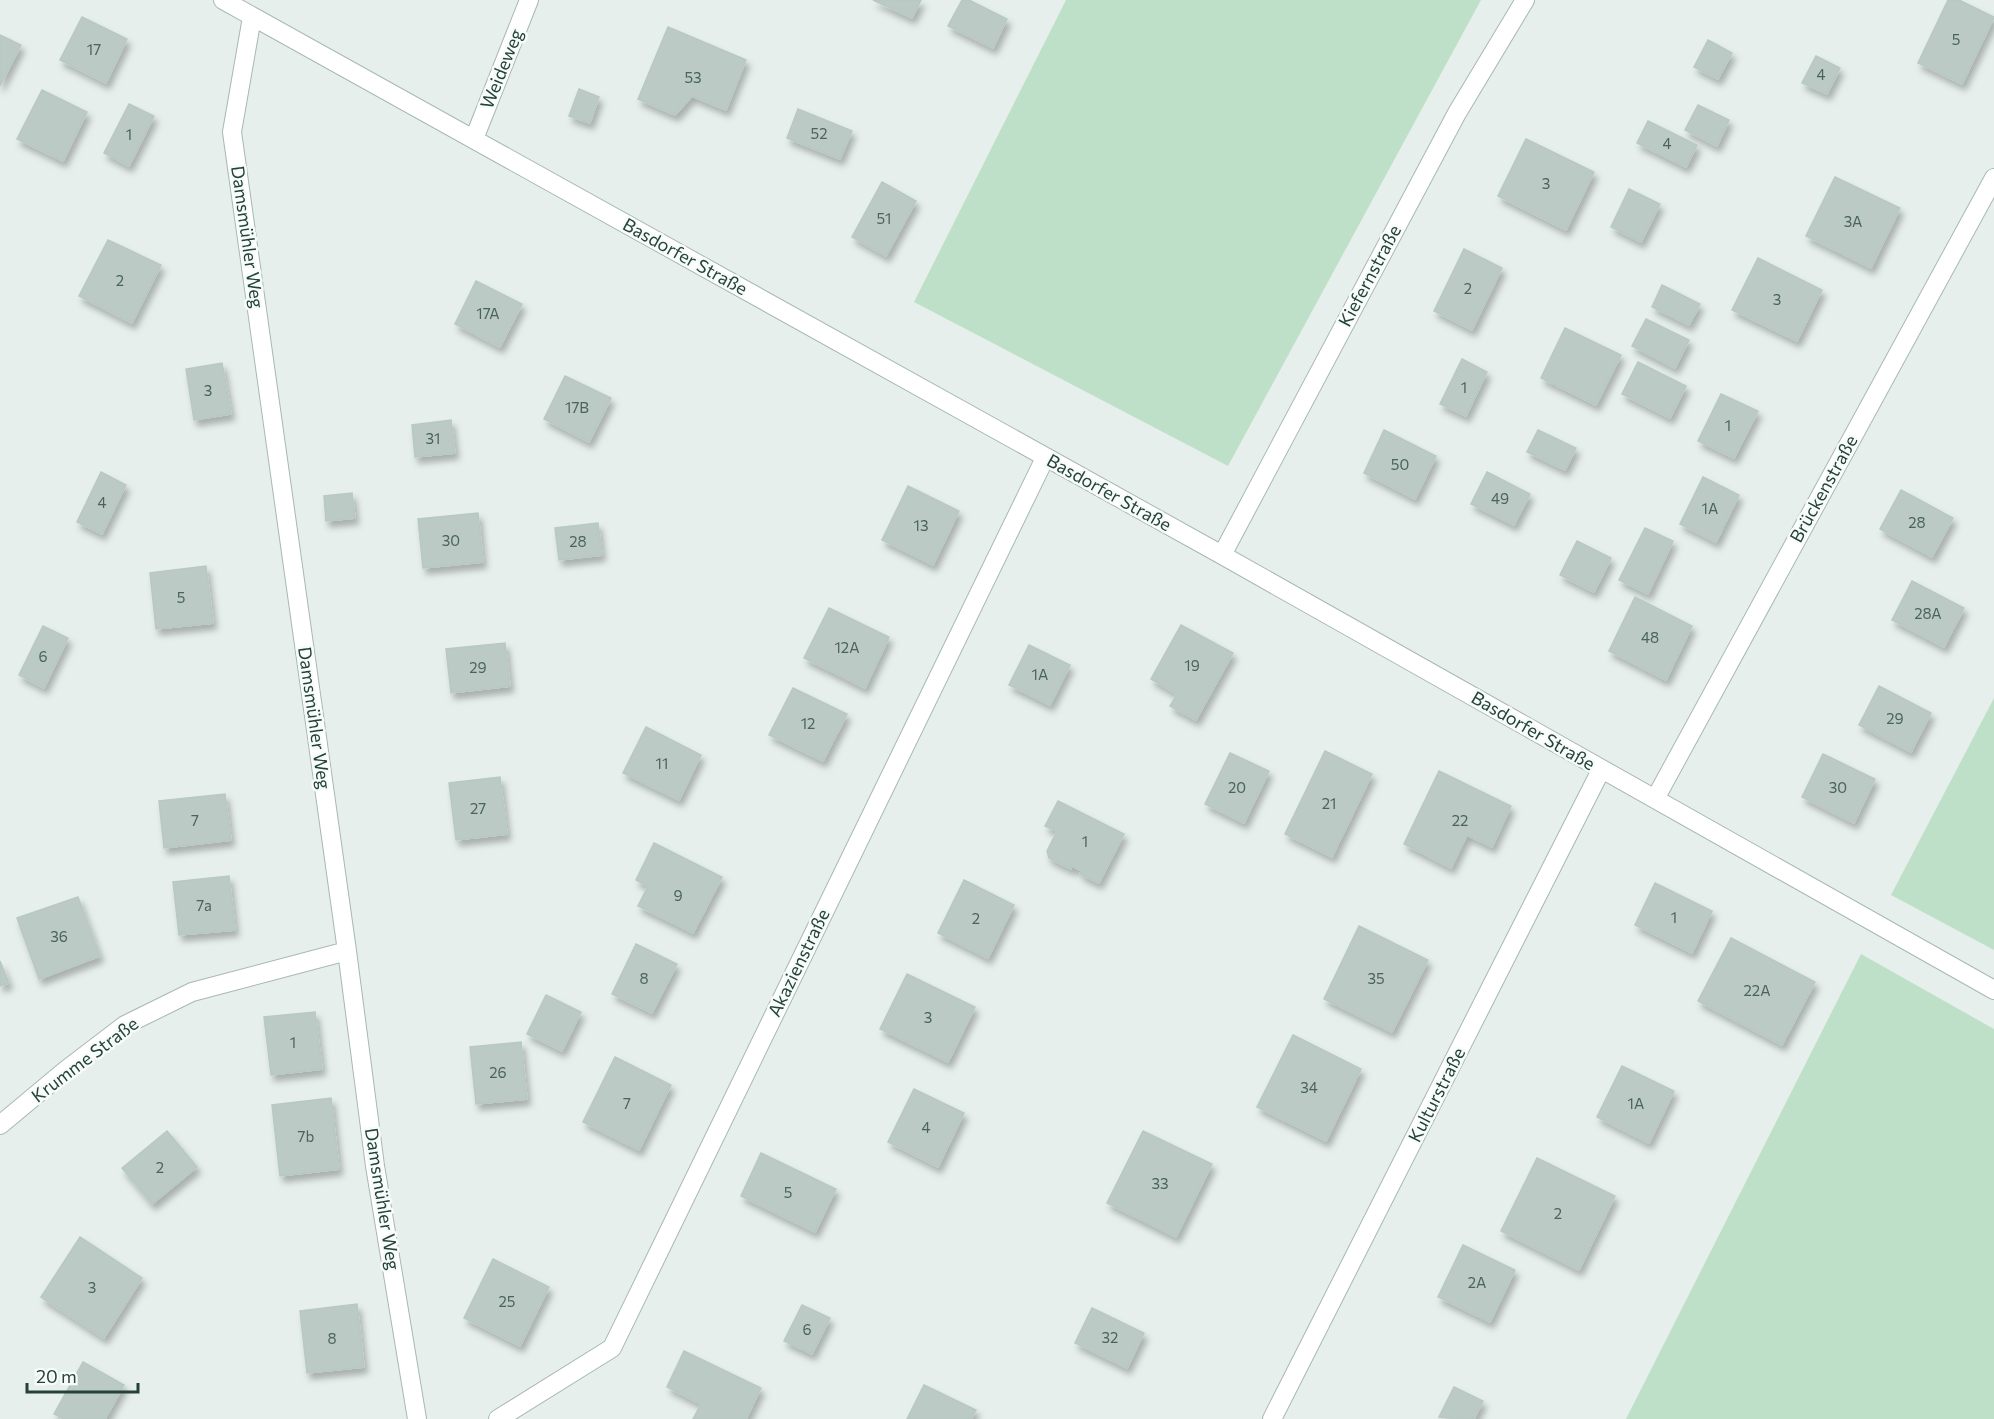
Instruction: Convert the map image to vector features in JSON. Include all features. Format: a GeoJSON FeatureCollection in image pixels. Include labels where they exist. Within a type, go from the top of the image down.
{"type":"FeatureCollection","features":[{"type":"Feature","properties":{"kind":"street","name":"Basdorfer Straße"},"geometry":{"type":"LineString","coordinates":[[223,0],[1222,555],[1994,990]]}},
{"type":"Feature","properties":{"kind":"street","name":"Weideweg"},"geometry":{"type":"LineString","coordinates":[[474,139],[529,0]]}},
{"type":"Feature","properties":{"kind":"street","name":"Kiefernstraße"},"geometry":{"type":"LineString","coordinates":[[1222,555],[1457,113],[1526,0]]}},
{"type":"Feature","properties":{"kind":"street","name":"Damsmühler Weg"},"geometry":{"type":"LineString","coordinates":[[252,17],[232,132],[375,1166],[417,1419]]}},
{"type":"Feature","properties":{"kind":"street","name":"Brückenstraße"},"geometry":{"type":"LineString","coordinates":[[1655,799],[1994,178]]}},
{"type":"Feature","properties":{"kind":"street","name":"Akazienstraße"},"geometry":{"type":"LineString","coordinates":[[498,1419],[612,1348],[1045,458]]}},
{"type":"Feature","properties":{"kind":"street","name":"Kulturstraße"},"geometry":{"type":"LineString","coordinates":[[1272,1419],[1601,770]]}},
{"type":"Feature","properties":{"kind":"street","name":"Krumme Straße"},"geometry":{"type":"LineString","coordinates":[[0,1125],[66,1070],[125,1026],[192,992],[347,951]]}},
{"type":"Feature","properties":{"kind":"green space"},"geometry":{"type":"Polygon","coordinates":[[[1066,0],[1481,0],[1228,466],[914,302],[1066,0]]]}},
{"type":"Feature","properties":{"kind":"green space"},"geometry":{"type":"Polygon","coordinates":[[[1994,698],[1994,950],[1891,895],[1994,698]]]}},
{"type":"Feature","properties":{"kind":"green space"},"geometry":{"type":"Polygon","coordinates":[[[1861,954],[1994,1029],[1994,1419],[1626,1419],[1861,954]]]}},
{"type":"Feature","properties":{"kind":"building"},"geometry":{"type":"Polygon","coordinates":[[[873,0],[921,0],[912,18],[873,0]]]}},
{"type":"Feature","properties":{"kind":"building"},"geometry":{"type":"Polygon","coordinates":[[[962,0],[969,0],[1007,19],[993,48],[948,26],[962,0]]]}},
{"type":"Feature","properties":{"kind":"building"},"geometry":{"type":"Polygon","coordinates":[[[1948,0],[1959,0],[1994,17],[1962,84],[1918,63],[1948,0]]]}},
{"type":"Feature","properties":{"kind":"building"},"geometry":{"type":"Polygon","coordinates":[[[82,17],[127,39],[106,83],[60,60],[82,17]]]}},
{"type":"Feature","properties":{"kind":"building"},"geometry":{"type":"Polygon","coordinates":[[[668,27],[746,60],[726,110],[692,96],[675,115],[638,99],[668,27]]]}},
{"type":"Feature","properties":{"kind":"building"},"geometry":{"type":"Polygon","coordinates":[[[0,35],[21,45],[0,86],[0,35]]]}},
{"type":"Feature","properties":{"kind":"building"},"geometry":{"type":"Polygon","coordinates":[[[1708,40],[1732,53],[1718,79],[1694,67],[1708,40]]]}},
{"type":"Feature","properties":{"kind":"building"},"geometry":{"type":"Polygon","coordinates":[[[1816,56],[1840,68],[1827,94],[1802,83],[1816,56]]]}},
{"type":"Feature","properties":{"kind":"building"},"geometry":{"type":"Polygon","coordinates":[[[579,89],[599,97],[590,123],[569,116],[579,89]]]}},
{"type":"Feature","properties":{"kind":"building"},"geometry":{"type":"Polygon","coordinates":[[[42,90],[87,112],[63,161],[17,139],[42,90]]]}},
{"type":"Feature","properties":{"kind":"building"},"geometry":{"type":"Polygon","coordinates":[[[129,104],[154,116],[129,166],[104,153],[129,104]]]}},
{"type":"Feature","properties":{"kind":"building"},"geometry":{"type":"Polygon","coordinates":[[[1698,105],[1729,120],[1717,146],[1685,130],[1698,105]]]}},
{"type":"Feature","properties":{"kind":"building"},"geometry":{"type":"Polygon","coordinates":[[[798,109],[852,131],[840,159],[787,138],[798,109]]]}},
{"type":"Feature","properties":{"kind":"building"},"geometry":{"type":"Polygon","coordinates":[[[1648,121],[1697,145],[1686,167],[1637,143],[1648,121]]]}},
{"type":"Feature","properties":{"kind":"building"},"geometry":{"type":"Polygon","coordinates":[[[1526,139],[1594,172],[1566,230],[1498,196],[1526,139]]]}},
{"type":"Feature","properties":{"kind":"building"},"geometry":{"type":"Polygon","coordinates":[[[1835,177],[1900,208],[1871,268],[1806,236],[1835,177]]]}},
{"type":"Feature","properties":{"kind":"building"},"geometry":{"type":"Polygon","coordinates":[[[882,182],[916,201],[886,256],[852,237],[882,182]]]}},
{"type":"Feature","properties":{"kind":"building"},"geometry":{"type":"Polygon","coordinates":[[[1629,189],[1660,204],[1641,242],[1611,227],[1629,189]]]}},
{"type":"Feature","properties":{"kind":"building"},"geometry":{"type":"Polygon","coordinates":[[[108,240],[161,265],[132,323],[79,296],[108,240]]]}},
{"type":"Feature","properties":{"kind":"building"},"geometry":{"type":"Polygon","coordinates":[[[1464,249],[1502,268],[1472,330],[1434,311],[1464,249]]]}},
{"type":"Feature","properties":{"kind":"building"},"geometry":{"type":"Polygon","coordinates":[[[1758,258],[1822,290],[1797,341],[1732,310],[1758,258]]]}},
{"type":"Feature","properties":{"kind":"building"},"geometry":{"type":"Polygon","coordinates":[[[476,281],[522,304],[500,347],[455,324],[476,281]]]}},
{"type":"Feature","properties":{"kind":"building"},"geometry":{"type":"Polygon","coordinates":[[[1662,285],[1700,304],[1689,325],[1652,307],[1662,285]]]}},
{"type":"Feature","properties":{"kind":"building"},"geometry":{"type":"Polygon","coordinates":[[[1646,319],[1689,340],[1675,368],[1632,346],[1646,319]]]}},
{"type":"Feature","properties":{"kind":"building"},"geometry":{"type":"Polygon","coordinates":[[[1565,328],[1621,355],[1596,405],[1541,378],[1565,328]]]}},
{"type":"Feature","properties":{"kind":"building"},"geometry":{"type":"Polygon","coordinates":[[[1462,359],[1487,372],[1466,416],[1440,404],[1462,359]]]}},
{"type":"Feature","properties":{"kind":"building"},"geometry":{"type":"Polygon","coordinates":[[[1638,362],[1686,386],[1670,418],[1622,394],[1638,362]]]}},
{"type":"Feature","properties":{"kind":"building"},"geometry":{"type":"Polygon","coordinates":[[[222,363],[231,414],[194,420],[186,369],[222,363]]]}},
{"type":"Feature","properties":{"kind":"building"},"geometry":{"type":"Polygon","coordinates":[[[565,376],[611,398],[589,442],[544,419],[565,376]]]}},
{"type":"Feature","properties":{"kind":"building"},"geometry":{"type":"Polygon","coordinates":[[[1721,394],[1758,411],[1734,458],[1698,441],[1721,394]]]}},
{"type":"Feature","properties":{"kind":"building"},"geometry":{"type":"Polygon","coordinates":[[[451,420],[455,453],[415,457],[412,425],[451,420]]]}},
{"type":"Feature","properties":{"kind":"building"},"geometry":{"type":"Polygon","coordinates":[[[1384,430],[1436,456],[1415,499],[1364,473],[1384,430]]]}},
{"type":"Feature","properties":{"kind":"building"},"geometry":{"type":"Polygon","coordinates":[[[1538,430],[1576,448],[1565,470],[1527,452],[1538,430]]]}},
{"type":"Feature","properties":{"kind":"building"},"geometry":{"type":"Polygon","coordinates":[[[101,472],[126,485],[102,534],[77,522],[101,472]]]}},
{"type":"Feature","properties":{"kind":"building"},"geometry":{"type":"Polygon","coordinates":[[[1487,472],[1530,494],[1514,525],[1471,504],[1487,472]]]}},
{"type":"Feature","properties":{"kind":"building"},"geometry":{"type":"Polygon","coordinates":[[[1703,477],[1739,495],[1716,542],[1680,524],[1703,477]]]}},
{"type":"Feature","properties":{"kind":"building"},"geometry":{"type":"Polygon","coordinates":[[[908,486],[959,511],[933,565],[882,540],[908,486]]]}},
{"type":"Feature","properties":{"kind":"building"},"geometry":{"type":"Polygon","coordinates":[[[1901,490],[1953,518],[1932,557],[1880,529],[1901,490]]]}},
{"type":"Feature","properties":{"kind":"building"},"geometry":{"type":"Polygon","coordinates":[[[352,493],[355,518],[326,521],[324,496],[352,493]]]}},
{"type":"Feature","properties":{"kind":"building"},"geometry":{"type":"Polygon","coordinates":[[[478,513],[483,562],[423,568],[418,519],[478,513]]]}},
{"type":"Feature","properties":{"kind":"building"},"geometry":{"type":"Polygon","coordinates":[[[598,523],[602,555],[559,560],[555,528],[598,523]]]}},
{"type":"Feature","properties":{"kind":"building"},"geometry":{"type":"Polygon","coordinates":[[[1645,528],[1673,541],[1648,594],[1619,580],[1645,528]]]}},
{"type":"Feature","properties":{"kind":"building"},"geometry":{"type":"Polygon","coordinates":[[[1577,541],[1611,558],[1594,592],[1560,575],[1577,541]]]}},
{"type":"Feature","properties":{"kind":"building"},"geometry":{"type":"Polygon","coordinates":[[[206,566],[213,623],[156,629],[150,573],[206,566]]]}},
{"type":"Feature","properties":{"kind":"building"},"geometry":{"type":"Polygon","coordinates":[[[1912,581],[1964,608],[1944,647],[1892,620],[1912,581]]]}},
{"type":"Feature","properties":{"kind":"building"},"geometry":{"type":"Polygon","coordinates":[[[1635,597],[1692,626],[1666,680],[1609,651],[1635,597]]]}},
{"type":"Feature","properties":{"kind":"building"},"geometry":{"type":"Polygon","coordinates":[[[829,608],[889,637],[865,688],[804,658],[829,608]]]}},
{"type":"Feature","properties":{"kind":"building"},"geometry":{"type":"Polygon","coordinates":[[[1181,625],[1233,653],[1196,720],[1170,706],[1177,694],[1151,679],[1181,625]]]}},
{"type":"Feature","properties":{"kind":"building"},"geometry":{"type":"Polygon","coordinates":[[[43,626],[68,638],[44,688],[19,675],[43,626]]]}},
{"type":"Feature","properties":{"kind":"building"},"geometry":{"type":"Polygon","coordinates":[[[505,643],[510,686],[451,693],[446,649],[505,643]]]}},
{"type":"Feature","properties":{"kind":"building"},"geometry":{"type":"Polygon","coordinates":[[[1029,645],[1070,665],[1050,705],[1009,685],[1029,645]]]}},
{"type":"Feature","properties":{"kind":"building"},"geometry":{"type":"Polygon","coordinates":[[[1879,686],[1931,713],[1911,752],[1859,725],[1879,686]]]}},
{"type":"Feature","properties":{"kind":"building"},"geometry":{"type":"Polygon","coordinates":[[[793,688],[847,714],[823,761],[769,735],[793,688]]]}},
{"type":"Feature","properties":{"kind":"building"},"geometry":{"type":"Polygon","coordinates":[[[646,727],[701,755],[679,800],[623,773],[646,727]]]}},
{"type":"Feature","properties":{"kind":"building"},"geometry":{"type":"Polygon","coordinates":[[[1325,751],[1372,774],[1332,857],[1285,834],[1325,751]]]}},
{"type":"Feature","properties":{"kind":"building"},"geometry":{"type":"Polygon","coordinates":[[[1230,753],[1269,771],[1244,823],[1205,804],[1230,753]]]}},
{"type":"Feature","properties":{"kind":"building"},"geometry":{"type":"Polygon","coordinates":[[[1823,754],[1875,779],[1854,823],[1802,797],[1823,754]]]}},
{"type":"Feature","properties":{"kind":"building"},"geometry":{"type":"Polygon","coordinates":[[[1439,771],[1511,806],[1492,847],[1467,835],[1451,868],[1404,844],[1439,771]]]}},
{"type":"Feature","properties":{"kind":"building"},"geometry":{"type":"Polygon","coordinates":[[[500,777],[507,834],[456,840],[449,783],[500,777]]]}},
{"type":"Feature","properties":{"kind":"building"},"geometry":{"type":"Polygon","coordinates":[[[225,794],[231,840],[164,848],[159,801],[225,794]]]}},
{"type":"Feature","properties":{"kind":"building"},"geometry":{"type":"Polygon","coordinates":[[[1058,801],[1124,834],[1099,883],[1080,874],[1082,871],[1072,866],[1071,869],[1049,858],[1047,851],[1057,831],[1045,826],[1058,801]]]}},
{"type":"Feature","properties":{"kind":"building"},"geometry":{"type":"Polygon","coordinates":[[[654,843],[722,877],[693,933],[638,906],[648,886],[636,880],[654,843]]]}},
{"type":"Feature","properties":{"kind":"building"},"geometry":{"type":"Polygon","coordinates":[[[229,876],[235,930],[179,935],[173,882],[229,876]]]}},
{"type":"Feature","properties":{"kind":"building"},"geometry":{"type":"Polygon","coordinates":[[[964,880],[1014,905],[988,958],[938,933],[964,880]]]}},
{"type":"Feature","properties":{"kind":"building"},"geometry":{"type":"Polygon","coordinates":[[[1655,883],[1712,911],[1692,953],[1635,925],[1655,883]]]}},
{"type":"Feature","properties":{"kind":"building"},"geometry":{"type":"Polygon","coordinates":[[[78,897],[100,956],[39,979],[17,918],[78,897]]]}},
{"type":"Feature","properties":{"kind":"building"},"geometry":{"type":"Polygon","coordinates":[[[1359,926],[1428,960],[1392,1032],[1324,999],[1359,926]]]}},
{"type":"Feature","properties":{"kind":"building"},"geometry":{"type":"Polygon","coordinates":[[[1731,938],[1815,982],[1782,1045],[1698,1001],[1731,938]]]}},
{"type":"Feature","properties":{"kind":"building"},"geometry":{"type":"Polygon","coordinates":[[[636,944],[677,964],[652,1013],[612,994],[636,944]]]}},
{"type":"Feature","properties":{"kind":"building"},"geometry":{"type":"Polygon","coordinates":[[[0,961],[9,983],[0,986],[0,961]]]}},
{"type":"Feature","properties":{"kind":"building"},"geometry":{"type":"Polygon","coordinates":[[[907,974],[975,1007],[948,1062],[880,1029],[907,974]]]}},
{"type":"Feature","properties":{"kind":"building"},"geometry":{"type":"Polygon","coordinates":[[[546,995],[581,1012],[562,1051],[527,1034],[546,995]]]}},
{"type":"Feature","properties":{"kind":"building"},"geometry":{"type":"Polygon","coordinates":[[[315,1012],[322,1069],[271,1075],[264,1017],[315,1012]]]}},
{"type":"Feature","properties":{"kind":"building"},"geometry":{"type":"Polygon","coordinates":[[[1293,1035],[1361,1069],[1326,1141],[1257,1107],[1293,1035]]]}},
{"type":"Feature","properties":{"kind":"building"},"geometry":{"type":"Polygon","coordinates":[[[521,1042],[527,1099],[476,1104],[470,1047],[521,1042]]]}},
{"type":"Feature","properties":{"kind":"building"},"geometry":{"type":"Polygon","coordinates":[[[615,1057],[671,1085],[639,1150],[583,1122],[615,1057]]]}},
{"type":"Feature","properties":{"kind":"building"},"geometry":{"type":"Polygon","coordinates":[[[1622,1066],[1674,1091],[1649,1143],[1597,1117],[1622,1066]]]}},
{"type":"Feature","properties":{"kind":"building"},"geometry":{"type":"Polygon","coordinates":[[[914,1089],[964,1113],[938,1167],[888,1142],[914,1089]]]}},
{"type":"Feature","properties":{"kind":"building"},"geometry":{"type":"Polygon","coordinates":[[[331,1098],[339,1169],[280,1176],[272,1105],[331,1098]]]}},
{"type":"Feature","properties":{"kind":"building"},"geometry":{"type":"Polygon","coordinates":[[[167,1131],[197,1167],[152,1204],[122,1168],[167,1131]]]}},
{"type":"Feature","properties":{"kind":"building"},"geometry":{"type":"Polygon","coordinates":[[[1143,1131],[1212,1164],[1176,1237],[1107,1203],[1143,1131]]]}},
{"type":"Feature","properties":{"kind":"building"},"geometry":{"type":"Polygon","coordinates":[[[761,1153],[836,1189],[815,1232],[741,1196],[761,1153]]]}},
{"type":"Feature","properties":{"kind":"building"},"geometry":{"type":"Polygon","coordinates":[[[1537,1158],[1615,1196],[1579,1270],[1501,1231],[1537,1158]]]}},
{"type":"Feature","properties":{"kind":"building"},"geometry":{"type":"Polygon","coordinates":[[[80,1237],[142,1278],[104,1338],[41,1297],[80,1237]]]}},
{"type":"Feature","properties":{"kind":"building"},"geometry":{"type":"Polygon","coordinates":[[[1463,1245],[1515,1270],[1490,1322],[1438,1297],[1463,1245]]]}},
{"type":"Feature","properties":{"kind":"building"},"geometry":{"type":"Polygon","coordinates":[[[493,1259],[549,1287],[520,1346],[464,1318],[493,1259]]]}},
{"type":"Feature","properties":{"kind":"building"},"geometry":{"type":"Polygon","coordinates":[[[357,1304],[364,1367],[307,1373],[300,1311],[357,1304]]]}},
{"type":"Feature","properties":{"kind":"building"},"geometry":{"type":"Polygon","coordinates":[[[802,1305],[830,1318],[812,1354],[784,1341],[802,1305]]]}},
{"type":"Feature","properties":{"kind":"building"},"geometry":{"type":"Polygon","coordinates":[[[1092,1308],[1144,1333],[1127,1368],[1075,1343],[1092,1308]]]}},
{"type":"Feature","properties":{"kind":"building"},"geometry":{"type":"Polygon","coordinates":[[[684,1351],[761,1388],[746,1419],[693,1419],[701,1404],[667,1387],[684,1351]]]}},
{"type":"Feature","properties":{"kind":"building"},"geometry":{"type":"Polygon","coordinates":[[[83,1362],[124,1385],[105,1419],[64,1419],[54,1414],[83,1362]]]}},
{"type":"Feature","properties":{"kind":"building"},"geometry":{"type":"Polygon","coordinates":[[[924,1385],[976,1410],[971,1419],[907,1419],[924,1385]]]}},
{"type":"Feature","properties":{"kind":"building"},"geometry":{"type":"Polygon","coordinates":[[[1454,1387],[1483,1401],[1474,1419],[1439,1417],[1454,1387]]]}}]}
